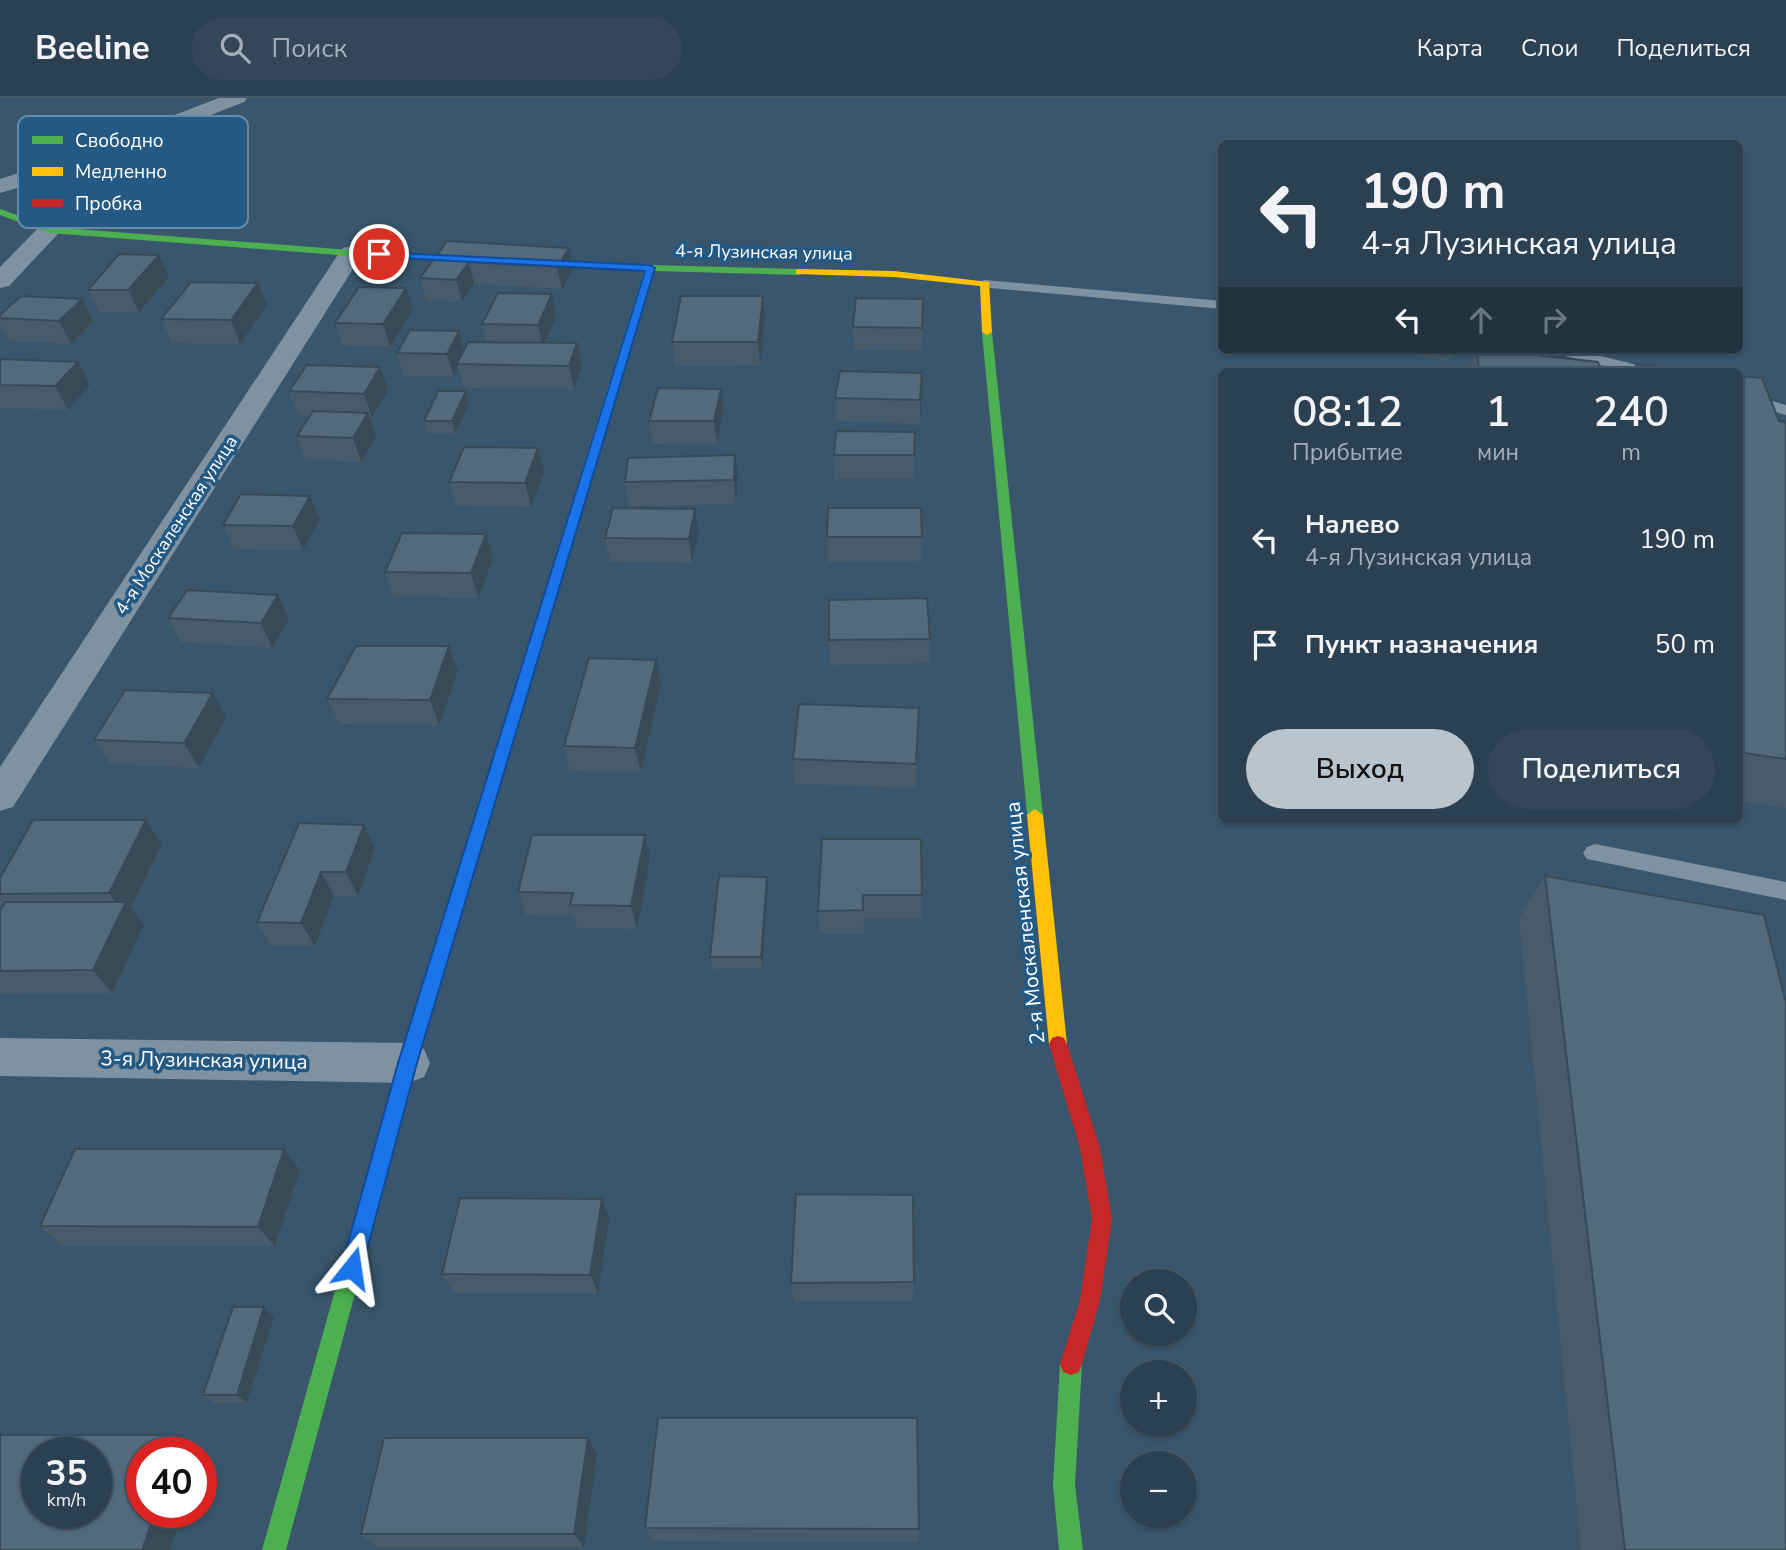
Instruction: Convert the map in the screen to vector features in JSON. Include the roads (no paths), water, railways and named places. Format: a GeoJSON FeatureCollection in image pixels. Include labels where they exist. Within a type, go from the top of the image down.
{"type":"FeatureCollection","features":[{"type":"Feature","properties":{"kind":"street"},"geometry":{"type":"LineString","coordinates":[[191,116],[237,98]]}},
{"type":"Feature","properties":{"kind":"street"},"geometry":{"type":"LineString","coordinates":[[0,186],[18,180]]}},
{"type":"Feature","properties":{"kind":"street","name":"4-я Лузинская улица"},"geometry":{"type":"LineString","coordinates":[[0,212],[18,219]]}},
{"type":"Feature","properties":{"kind":"street","name":"4-я Лузинская улица"},"geometry":{"type":"LineString","coordinates":[[44,228],[351,253],[650,268],[894,274],[985,284]]}},
{"type":"Feature","properties":{"kind":"street"},"geometry":{"type":"LineString","coordinates":[[0,281],[49,230]]}},
{"type":"Feature","properties":{"kind":"street","name":"4-я Москаленская улица"},"geometry":{"type":"LineString","coordinates":[[0,797],[351,253]]}},
{"type":"Feature","properties":{"kind":"street"},"geometry":{"type":"LineString","coordinates":[[274,1550],[408,1063],[650,268]]}},
{"type":"Feature","properties":{"kind":"street","name":"2-я Москаленская улица"},"geometry":{"type":"LineString","coordinates":[[985,284],[986,318],[1058,1046],[1090,1148],[1102,1219],[1090,1300],[1071,1365],[1064,1485],[1071,1550]]}},
{"type":"Feature","properties":{"kind":"street","name":"3-я Лузинская улица"},"geometry":{"type":"LineString","coordinates":[[0,1057],[408,1063]]}},
{"type":"Feature","properties":{"kind":"lane"},"geometry":{"type":"LineString","coordinates":[[985,284],[1218,305]]}},
{"type":"Feature","properties":{"kind":"lane"},"geometry":{"type":"LineString","coordinates":[[1574,354],[1631,368]]}},
{"type":"Feature","properties":{"kind":"lane"},"geometry":{"type":"LineString","coordinates":[[1743,398],[1786,410]]}},
{"type":"Feature","properties":{"kind":"lane"},"geometry":{"type":"LineString","coordinates":[[1595,852],[1786,891]]}}]}
